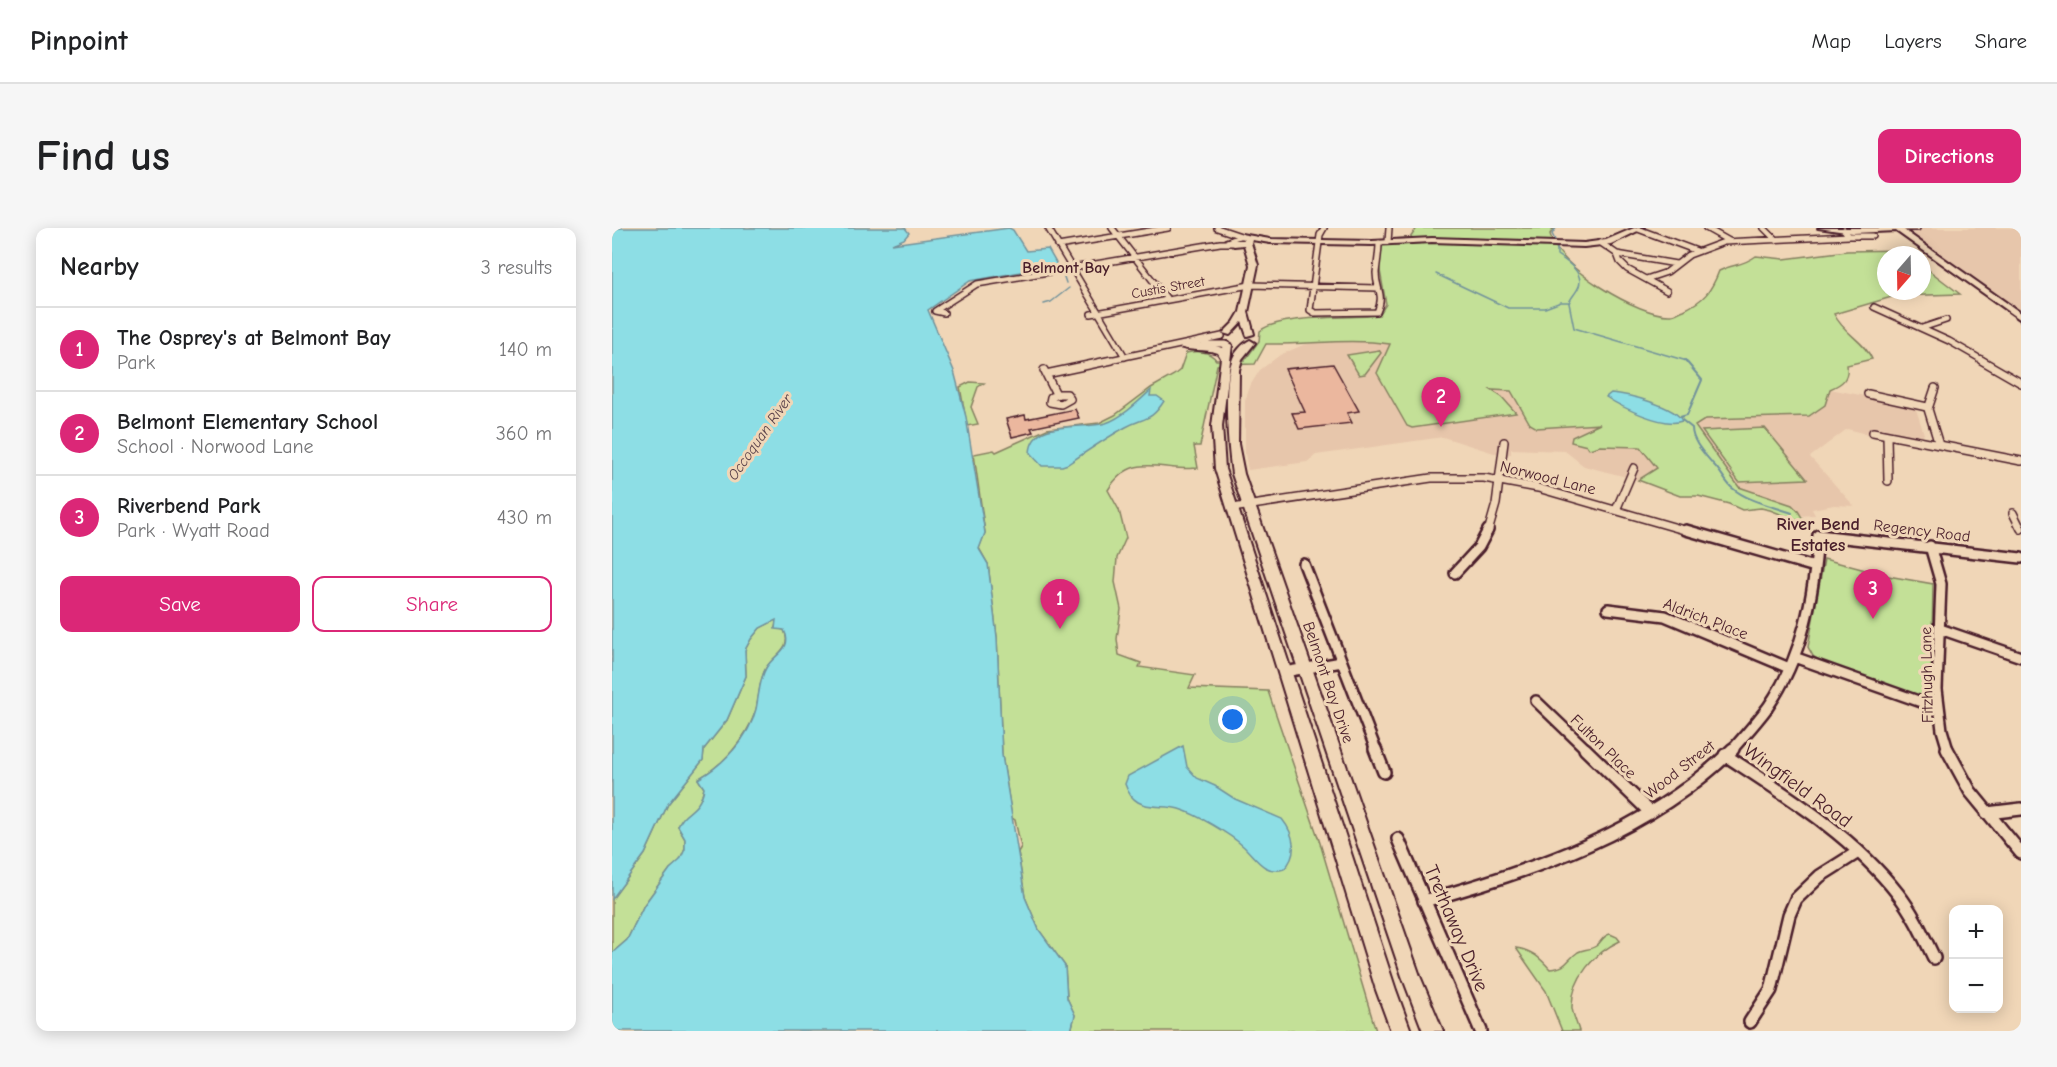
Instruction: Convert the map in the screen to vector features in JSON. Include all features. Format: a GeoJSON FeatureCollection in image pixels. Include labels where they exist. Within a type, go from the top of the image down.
{"type":"FeatureCollection","features":[{"type":"Feature","properties":{"kind":"street"},"geometry":{"type":"LineString","coordinates":[[1048,228],[1125,357]]}},
{"type":"Feature","properties":{"kind":"street"},"geometry":{"type":"LineString","coordinates":[[1112,228],[1167,299]]}},
{"type":"Feature","properties":{"kind":"street"},"geometry":{"type":"LineString","coordinates":[[1058,246],[1168,228]]}},
{"type":"Feature","properties":{"kind":"street"},"geometry":{"type":"LineString","coordinates":[[1184,346],[1212,347],[1222,351],[1244,312],[1254,261],[1239,241],[1217,228]]}},
{"type":"Feature","properties":{"kind":"street"},"geometry":{"type":"LineString","coordinates":[[1324,228],[1319,242],[1310,311],[1375,313],[1381,303],[1376,265],[1380,256],[1379,243]]}},
{"type":"Feature","properties":{"kind":"street"},"geometry":{"type":"LineString","coordinates":[[1389,228],[1389,242]]}},
{"type":"Feature","properties":{"kind":"street"},"geometry":{"type":"LineString","coordinates":[[944,313],[935,311],[977,284],[1239,241],[1379,243],[1432,240],[1574,245],[1601,243],[1639,228],[1697,251]]}},
{"type":"Feature","properties":{"kind":"street"},"geometry":{"type":"LineString","coordinates":[[1706,228],[1729,241]]}},
{"type":"Feature","properties":{"kind":"street"},"geometry":{"type":"LineString","coordinates":[[1764,228],[1776,240]]}},
{"type":"Feature","properties":{"kind":"street"},"geometry":{"type":"LineString","coordinates":[[1822,228],[1873,236]]}},
{"type":"Feature","properties":{"kind":"street"},"geometry":{"type":"LineString","coordinates":[[1646,279],[1662,275],[1697,251],[1729,241],[1776,240],[1917,228]]}},
{"type":"Feature","properties":{"kind":"street"},"geometry":{"type":"LineString","coordinates":[[1897,229],[2021,318]]}},
{"type":"Feature","properties":{"kind":"street"},"geometry":{"type":"LineString","coordinates":[[1601,243],[1617,254],[1676,264]]}},
{"type":"Feature","properties":{"kind":"street"},"geometry":{"type":"LineString","coordinates":[[1617,254],[1623,266],[1667,291]]}},
{"type":"Feature","properties":{"kind":"street","name":"Custis Street"},"geometry":{"type":"LineString","coordinates":[[1091,314],[1250,285],[1378,288]]}},
{"type":"Feature","properties":{"kind":"street"},"geometry":{"type":"LineString","coordinates":[[1874,307],[1971,352],[2021,382]]}},
{"type":"Feature","properties":{"kind":"street"},"geometry":{"type":"LineString","coordinates":[[1244,312],[1250,338]]}},
{"type":"Feature","properties":{"kind":"street"},"geometry":{"type":"LineString","coordinates":[[1922,328],[1946,320]]}},
{"type":"Feature","properties":{"kind":"street"},"geometry":{"type":"LineString","coordinates":[[1250,338],[1239,331],[1225,343],[1217,442],[1220,469],[1401,1031]]}},
{"type":"Feature","properties":{"kind":"street"},"geometry":{"type":"LineString","coordinates":[[1056,394],[1045,372],[1184,346],[1225,343],[1239,346],[1250,338]]}},
{"type":"Feature","properties":{"kind":"street","name":"Belmont Bay Drive"},"geometry":{"type":"LineString","coordinates":[[1250,338],[1235,362],[1234,457],[1248,505],[1411,976],[1433,1031]]}},
{"type":"Feature","properties":{"kind":"street"},"geometry":{"type":"LineString","coordinates":[[1935,388],[1927,406],[1928,417],[1939,445]]}},
{"type":"Feature","properties":{"kind":"street"},"geometry":{"type":"LineString","coordinates":[[1868,394],[1927,406]]}},
{"type":"Feature","properties":{"kind":"street"},"geometry":{"type":"LineString","coordinates":[[1873,432],[2021,461]]}},
{"type":"Feature","properties":{"kind":"street"},"geometry":{"type":"LineString","coordinates":[[1887,436],[1888,481]]}},
{"type":"Feature","properties":{"kind":"street"},"geometry":{"type":"LineString","coordinates":[[1455,573],[1488,533],[1504,442]]}},
{"type":"Feature","properties":{"kind":"street"},"geometry":{"type":"LineString","coordinates":[[1616,510],[1634,468]]}},
{"type":"Feature","properties":{"kind":"street","name":"Norwood Lane"},"geometry":{"type":"LineString","coordinates":[[1232,507],[1431,478],[1498,479],[1538,488],[1815,567]]}},
{"type":"Feature","properties":{"kind":"street"},"geometry":{"type":"LineString","coordinates":[[2013,513],[2021,529]]}},
{"type":"Feature","properties":{"kind":"street","name":"Wood Street"},"geometry":{"type":"LineString","coordinates":[[1424,901],[1512,876],[1552,862],[1602,839],[1688,787],[1725,755],[1759,717],[1794,657],[1803,628],[1820,534]]}},
{"type":"Feature","properties":{"kind":"street","name":"Regency Road"},"geometry":{"type":"LineString","coordinates":[[1820,534],[2021,558]]}},
{"type":"Feature","properties":{"kind":"street","name":"Fitzhugh Lane"},"geometry":{"type":"LineString","coordinates":[[1930,546],[1941,578],[1938,708],[1942,734],[1952,760],[1987,813],[2021,853]]}},
{"type":"Feature","properties":{"kind":"street"},"geometry":{"type":"LineString","coordinates":[[1304,564],[1384,772]]}},
{"type":"Feature","properties":{"kind":"street","name":"Aldrich Place"},"geometry":{"type":"LineString","coordinates":[[1608,609],[1665,616],[1789,668]]}},
{"type":"Feature","properties":{"kind":"street"},"geometry":{"type":"LineString","coordinates":[[1940,629],[2021,657]]}},
{"type":"Feature","properties":{"kind":"street"},"geometry":{"type":"LineString","coordinates":[[1794,657],[1938,708]]}},
{"type":"Feature","properties":{"kind":"street"},"geometry":{"type":"LineString","coordinates":[[1284,672],[1342,662]]}},
{"type":"Feature","properties":{"kind":"street","name":"Fulton Place"},"geometry":{"type":"LineString","coordinates":[[1536,701],[1650,812]]}},
{"type":"Feature","properties":{"kind":"street","name":"Wingfield Road"},"geometry":{"type":"LineString","coordinates":[[1725,755],[1806,808],[1858,852],[1906,904],[1922,930],[1934,958]]}},
{"type":"Feature","properties":{"kind":"street"},"geometry":{"type":"LineString","coordinates":[[1987,813],[2021,809]]}},
{"type":"Feature","properties":{"kind":"street","name":"Trethaway Drive"},"geometry":{"type":"LineString","coordinates":[[1398,839],[1481,1031]]}},
{"type":"Feature","properties":{"kind":"street"},"geometry":{"type":"LineString","coordinates":[[1750,1022],[1763,1008],[1775,984],[1791,909],[1806,888],[1825,871],[1858,852]]}},
{"type":"Feature","properties":{"kind":"shaded area"},"geometry":{"type":"Polygon","coordinates":[[[1902,228],[2021,228],[2021,313],[1931,248],[1931,246],[1928,246],[1902,228]]]}},
{"type":"Feature","properties":{"kind":"shaded area"},"geometry":{"type":"Polygon","coordinates":[[[1330,340],[1372,341],[1412,346],[1686,432],[1706,419],[1809,416],[1825,405],[1830,389],[1915,406],[1924,434],[1922,437],[1912,437],[1869,428],[1868,434],[1847,429],[1810,457],[1854,506],[1834,505],[1812,509],[1815,515],[1798,516],[1728,494],[1681,497],[1638,480],[1584,466],[1565,451],[1511,449],[1511,454],[1494,453],[1443,437],[1316,455],[1307,462],[1248,470],[1245,453],[1245,401],[1251,384],[1260,370],[1280,355],[1303,345],[1330,340]]]}},
{"type":"Feature","properties":{"kind":"green space"},"geometry":{"type":"Polygon","coordinates":[[[1417,228],[1554,228],[1550,234],[1555,247],[1582,274],[1620,299],[1640,308],[1673,315],[1702,299],[1713,285],[1719,271],[1746,262],[1756,256],[1784,259],[1847,251],[1877,250],[1877,300],[1881,300],[1834,314],[1872,359],[1847,365],[1844,380],[1830,389],[1825,405],[1809,416],[1706,419],[1695,426],[1739,487],[1792,505],[1806,524],[1761,508],[1742,510],[1698,496],[1680,496],[1638,480],[1657,468],[1640,447],[1600,446],[1589,449],[1587,446],[1571,442],[1572,437],[1600,424],[1537,428],[1530,424],[1511,391],[1491,390],[1502,397],[1516,413],[1412,428],[1407,426],[1377,373],[1390,344],[1359,342],[1266,344],[1255,364],[1217,365],[1200,446],[1194,446],[1198,468],[1138,467],[1127,470],[1108,490],[1119,510],[1126,538],[1117,558],[1115,582],[1121,609],[1117,639],[1119,655],[1141,663],[1139,667],[1195,675],[1189,688],[1268,691],[1320,843],[1376,1031],[1071,1031],[1075,1015],[1067,998],[1065,966],[1039,930],[1025,897],[1018,852],[1021,847],[1015,820],[1012,818],[1002,755],[997,637],[988,564],[979,548],[985,533],[974,454],[994,450],[996,452],[1047,429],[1099,423],[1115,415],[1151,388],[1174,375],[1180,370],[1186,353],[1202,352],[1216,360],[1245,360],[1259,341],[1260,331],[1270,326],[1317,318],[1379,315],[1386,304],[1379,265],[1382,246],[1392,239],[1410,238],[1417,228]]]}},
{"type":"Feature","properties":{"kind":"green space"},"geometry":{"type":"Polygon","coordinates":[[[1931,272],[1960,294],[1931,295],[1931,272]]]}},
{"type":"Feature","properties":{"kind":"green space"},"geometry":{"type":"Polygon","coordinates":[[[1379,350],[1381,353],[1365,374],[1359,375],[1347,355],[1379,350]]]}},
{"type":"Feature","properties":{"kind":"green space"},"geometry":{"type":"Polygon","coordinates":[[[970,382],[984,383],[978,387],[971,407],[978,424],[967,426],[960,387],[970,382]]]}},
{"type":"Feature","properties":{"kind":"green space"},"geometry":{"type":"Polygon","coordinates":[[[1765,428],[1807,479],[1739,482],[1702,431],[1765,428]]]}},
{"type":"Feature","properties":{"kind":"green space"},"geometry":{"type":"Polygon","coordinates":[[[1824,559],[1888,576],[1933,584],[1931,692],[1920,696],[1907,694],[1823,663],[1813,656],[1808,647],[1824,559]]]}},
{"type":"Feature","properties":{"kind":"green space"},"geometry":{"type":"Polygon","coordinates":[[[777,619],[775,628],[784,630],[786,642],[763,673],[757,707],[751,723],[732,751],[716,767],[698,779],[704,788],[702,797],[678,827],[685,839],[685,849],[680,861],[670,869],[644,905],[627,940],[612,953],[612,899],[645,854],[668,804],[703,760],[704,749],[727,720],[746,676],[745,650],[751,639],[760,628],[777,619]]]}},
{"type":"Feature","properties":{"kind":"green space"},"geometry":{"type":"Polygon","coordinates":[[[1610,934],[1620,941],[1594,959],[1576,986],[1572,1008],[1579,1031],[1562,1031],[1546,991],[1516,948],[1535,955],[1550,969],[1564,965],[1578,952],[1596,946],[1610,934]]]}},
{"type":"Feature","properties":{"kind":"water","name":"Occoquan River"},"geometry":{"type":"Polygon","coordinates":[[[612,228],[905,228],[909,233],[904,239],[892,244],[1009,228],[1013,230],[1026,251],[1048,249],[1057,265],[970,281],[928,310],[954,371],[966,417],[985,533],[979,549],[988,564],[997,637],[1002,755],[1025,897],[1039,930],[1065,966],[1067,998],[1075,1015],[1071,1031],[612,1031],[612,953],[627,940],[644,905],[670,869],[680,860],[685,849],[685,839],[678,827],[684,817],[699,803],[702,796],[704,788],[698,779],[734,750],[748,730],[753,720],[764,673],[769,663],[782,651],[787,642],[784,630],[775,629],[776,620],[760,628],[751,639],[745,650],[746,676],[727,720],[704,749],[703,760],[668,804],[645,854],[612,899],[612,228]]]}},
{"type":"Feature","properties":{"kind":"water"},"geometry":{"type":"Polygon","coordinates":[[[1151,390],[1150,396],[1157,396],[1164,401],[1155,413],[1119,431],[1068,464],[1042,466],[1030,453],[1033,442],[1039,435],[1060,428],[1106,423],[1125,413],[1151,390]]]}},
{"type":"Feature","properties":{"kind":"water"},"geometry":{"type":"Polygon","coordinates":[[[1611,393],[1639,398],[1661,406],[1671,410],[1682,421],[1665,422],[1643,415],[1606,397],[1611,393]]]}},
{"type":"Feature","properties":{"kind":"water"},"geometry":{"type":"Polygon","coordinates":[[[1183,746],[1187,767],[1197,778],[1235,799],[1282,819],[1292,837],[1293,844],[1292,857],[1284,869],[1266,868],[1237,841],[1194,815],[1174,808],[1142,804],[1131,796],[1125,784],[1128,776],[1183,746]]]}},
{"type":"Feature","properties":{"kind":"building"},"geometry":{"type":"Polygon","coordinates":[[[1333,364],[1359,411],[1347,413],[1352,423],[1299,429],[1292,413],[1305,412],[1285,369],[1333,364]]]}},
{"type":"Feature","properties":{"kind":"building"},"geometry":{"type":"Polygon","coordinates":[[[1075,409],[1079,418],[1031,428],[1033,432],[1012,437],[1006,419],[1025,415],[1026,419],[1075,409]]]}},
{"type":"Feature","properties":{"kind":"waterway"},"geometry":{"type":"LineString","coordinates":[[1556,228],[1552,234],[1556,242]]}},
{"type":"Feature","properties":{"kind":"waterway"},"geometry":{"type":"LineString","coordinates":[[1557,248],[1557,255],[1565,260],[1579,276],[1579,286],[1569,303],[1574,328],[1685,361]]}},
{"type":"Feature","properties":{"kind":"waterway"},"geometry":{"type":"LineString","coordinates":[[1436,274],[1508,308],[1545,308],[1561,302],[1569,302]]}},
{"type":"Feature","properties":{"kind":"waterway"},"geometry":{"type":"LineString","coordinates":[[1064,277],[1066,283]]}},
{"type":"Feature","properties":{"kind":"waterway"},"geometry":{"type":"LineString","coordinates":[[1044,304],[1051,302],[1069,288]]}},
{"type":"Feature","properties":{"kind":"waterway"},"geometry":{"type":"LineString","coordinates":[[1680,417],[1687,415],[1702,380],[1685,361]]}},
{"type":"Feature","properties":{"kind":"waterway"},"geometry":{"type":"LineString","coordinates":[[1682,420],[1692,428],[1694,438],[1700,448],[1731,487],[1752,500],[1792,513]]}},
{"type":"Feature","properties":{"kind":"place","name":"Belmont Elementary School"},"geometry":{"type":"Point","coordinates":[1441,427]}},
{"type":"Feature","properties":{"kind":"place","name":"Riverbend Park"},"geometry":{"type":"Point","coordinates":[1873,619]}},
{"type":"Feature","properties":{"kind":"place","name":"The Osprey's at Belmont Bay"},"geometry":{"type":"Point","coordinates":[1060,629]}},
{"type":"Feature","properties":{"kind":"district","name":"Belmont Bay"},"geometry":{"type":"Point","coordinates":[1066,267]}},
{"type":"Feature","properties":{"kind":"district","name":"River Bend Estates"},"geometry":{"type":"Point","coordinates":[1818,534]}}]}
